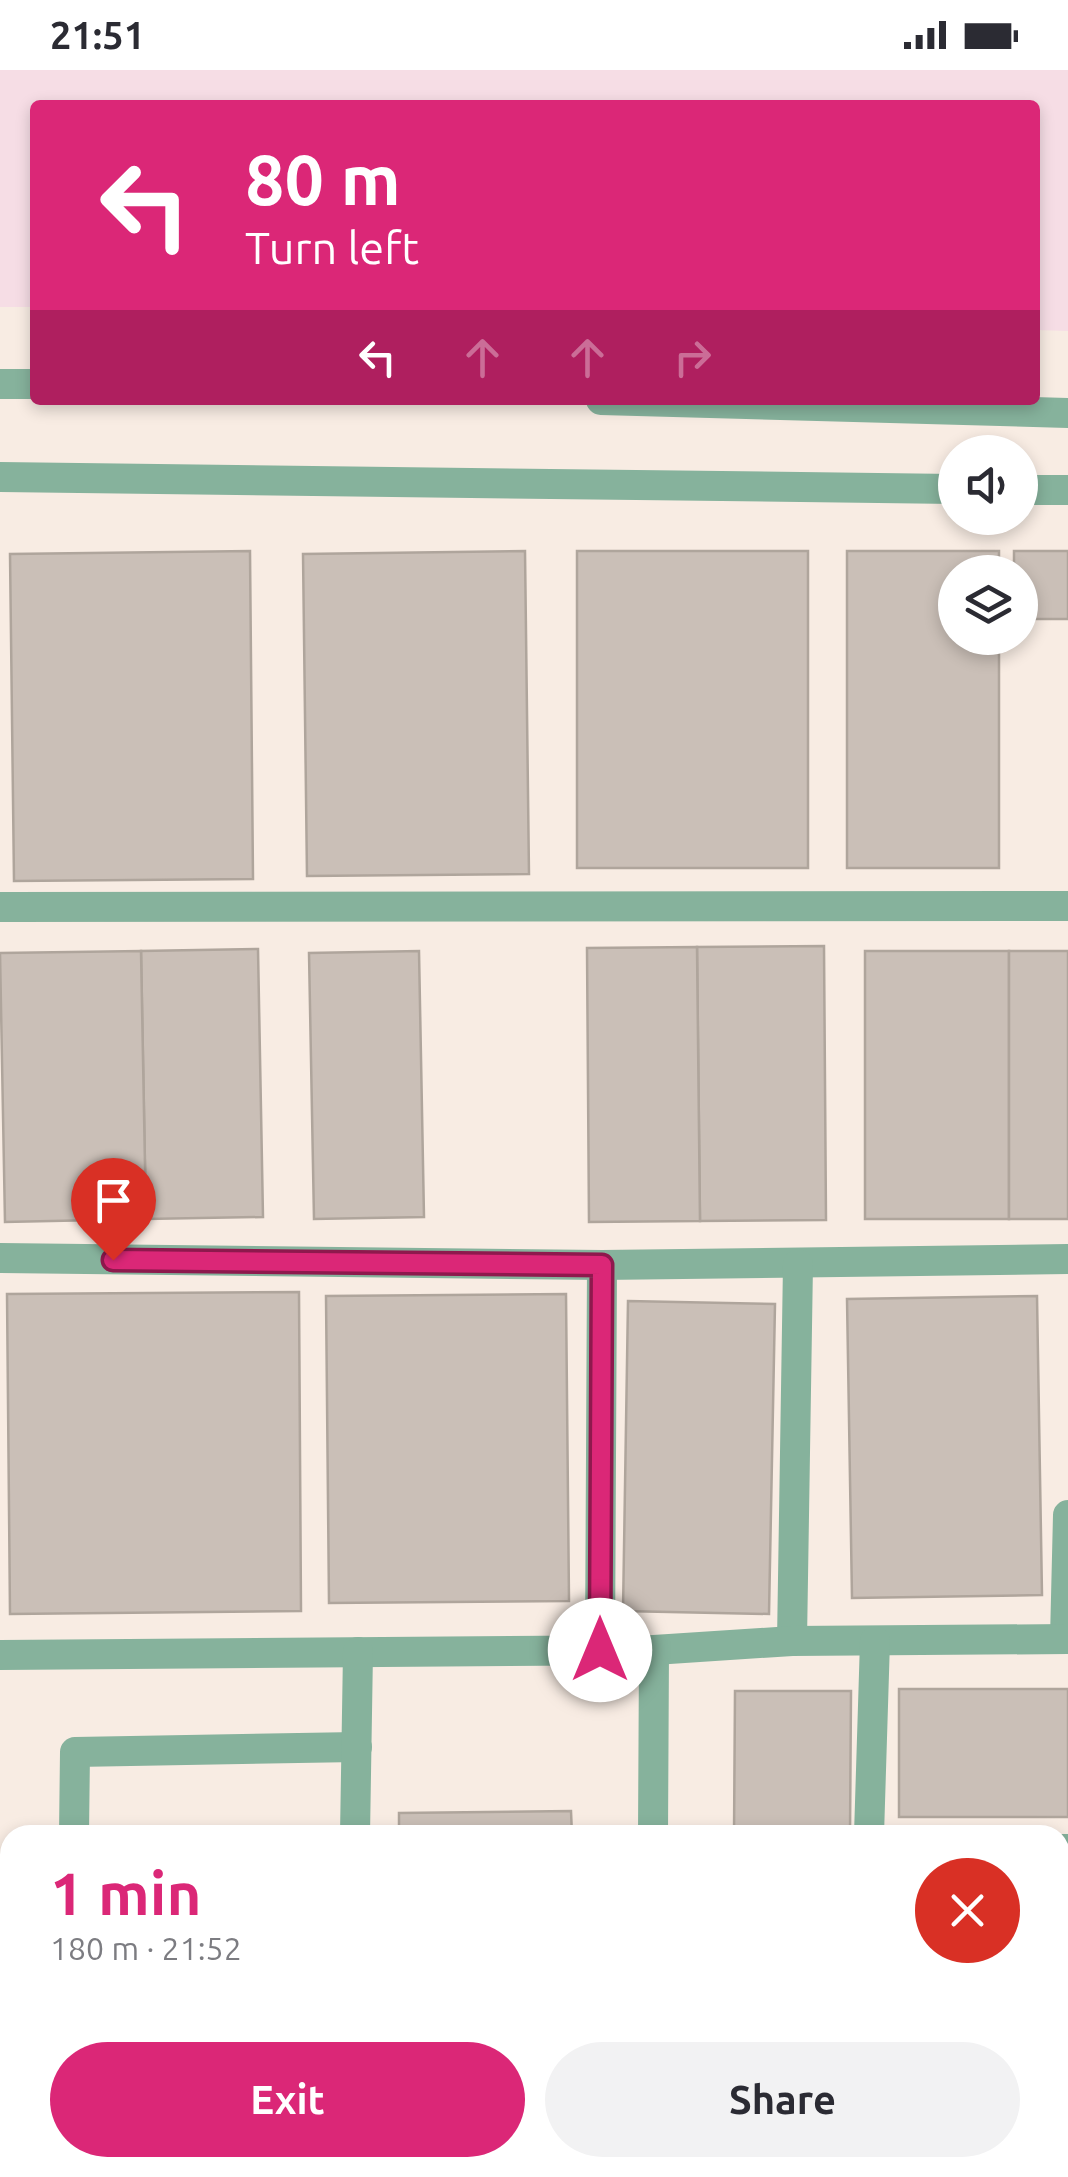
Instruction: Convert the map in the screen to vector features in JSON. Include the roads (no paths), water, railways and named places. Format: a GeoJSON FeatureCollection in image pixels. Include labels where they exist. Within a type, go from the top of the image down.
{"type":"FeatureCollection","features":[{"type":"Feature","properties":{"kind":"street"},"geometry":{"type":"LineString","coordinates":[[0,384],[30,384]]}},
{"type":"Feature","properties":{"kind":"street"},"geometry":{"type":"LineString","coordinates":[[781,405],[1068,413]]}},
{"type":"Feature","properties":{"kind":"street"},"geometry":{"type":"LineString","coordinates":[[0,477],[938,489]]}},
{"type":"Feature","properties":{"kind":"street"},"geometry":{"type":"LineString","coordinates":[[1038,490],[1068,490]]}},
{"type":"Feature","properties":{"kind":"street"},"geometry":{"type":"LineString","coordinates":[[0,907],[1068,906]]}},
{"type":"Feature","properties":{"kind":"street"},"geometry":{"type":"LineString","coordinates":[[0,1258],[602,1265],[1068,1259]]}},
{"type":"Feature","properties":{"kind":"street"},"geometry":{"type":"LineString","coordinates":[[792,1642],[798,1264]]}},
{"type":"Feature","properties":{"kind":"street"},"geometry":{"type":"LineString","coordinates":[[600,1650],[602,1265]]}},
{"type":"Feature","properties":{"kind":"street"},"geometry":{"type":"LineString","coordinates":[[0,1655],[654,1650],[792,1642],[1067,1639],[1068,1515]]}},
{"type":"Feature","properties":{"kind":"street"},"geometry":{"type":"LineString","coordinates":[[869,1825],[875,1641]]}},
{"type":"Feature","properties":{"kind":"street"},"geometry":{"type":"LineString","coordinates":[[653,1825],[654,1650]]}},
{"type":"Feature","properties":{"kind":"street"},"geometry":{"type":"LineString","coordinates":[[355,1825],[358,1652]]}},
{"type":"Feature","properties":{"kind":"street"},"geometry":{"type":"LineString","coordinates":[[74,1825],[74,1752],[357,1747]]}}]}
